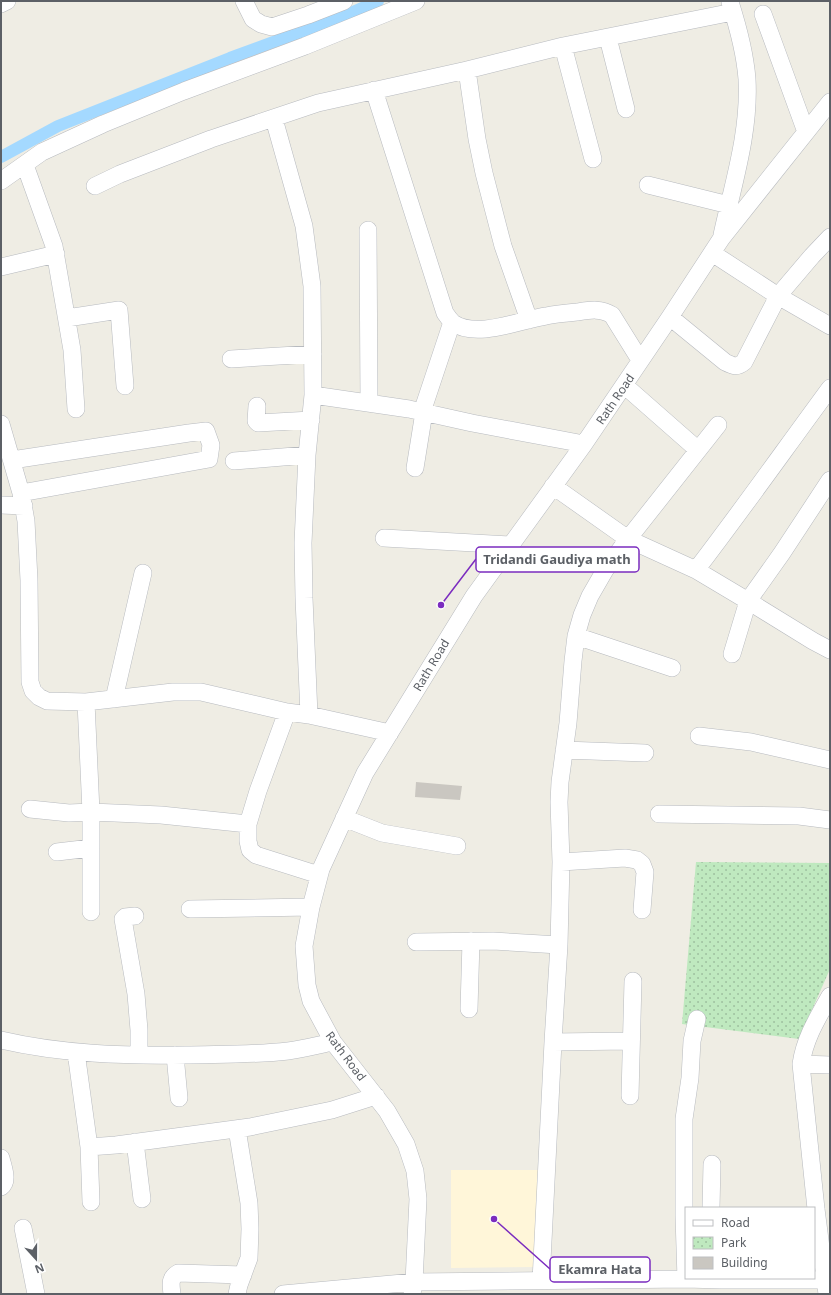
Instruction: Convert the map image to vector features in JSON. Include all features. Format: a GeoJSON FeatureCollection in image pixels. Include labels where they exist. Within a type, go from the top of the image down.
{"type":"FeatureCollection","features":[{"type":"Feature","properties":{"kind":"street"},"geometry":{"type":"LineString","coordinates":[[1,4],[8,1]]}},
{"type":"Feature","properties":{"kind":"street"},"geometry":{"type":"LineString","coordinates":[[244,1],[253,19],[261,24],[272,27],[344,1]]}},
{"type":"Feature","properties":{"kind":"street"},"geometry":{"type":"LineString","coordinates":[[1,181],[42,152],[103,124],[184,91],[305,46],[416,1]]}},
{"type":"Feature","properties":{"kind":"street"},"geometry":{"type":"LineString","coordinates":[[95,186],[120,174],[211,139],[318,103],[467,70],[563,46],[608,38],[732,6],[742,48],[746,79],[746,106],[743,142],[729,205],[716,246],[778,296],[830,326]]}},
{"type":"Feature","properties":{"kind":"street"},"geometry":{"type":"LineString","coordinates":[[763,14],[806,132]]}},
{"type":"Feature","properties":{"kind":"street"},"geometry":{"type":"LineString","coordinates":[[608,38],[626,109]]}},
{"type":"Feature","properties":{"kind":"street"},"geometry":{"type":"LineString","coordinates":[[563,46],[593,159]]}},
{"type":"Feature","properties":{"kind":"street"},"geometry":{"type":"LineString","coordinates":[[467,70],[477,139],[487,186],[503,246],[529,320]]}},
{"type":"Feature","properties":{"kind":"street"},"geometry":{"type":"LineString","coordinates":[[374,90],[445,313],[452,322],[462,327],[485,329],[505,326],[546,316],[595,309],[606,311],[612,315],[640,360]]}},
{"type":"Feature","properties":{"kind":"street","name":"Rath Road"},"geometry":{"type":"LineString","coordinates":[[413,1288],[418,1199],[415,1171],[406,1144],[387,1111],[332,1042],[311,1001],[307,985],[304,946],[311,907],[321,869],[365,773],[474,596],[584,444],[716,246],[829,105]]}},
{"type":"Feature","properties":{"kind":"street"},"geometry":{"type":"LineString","coordinates":[[274,118],[304,226],[312,286],[313,395],[303,543],[308,715]]}},
{"type":"Feature","properties":{"kind":"street"},"geometry":{"type":"LineString","coordinates":[[25,165],[56,254],[72,350],[76,409]]}},
{"type":"Feature","properties":{"kind":"street"},"geometry":{"type":"LineString","coordinates":[[648,185],[729,205]]}},
{"type":"Feature","properties":{"kind":"street"},"geometry":{"type":"LineString","coordinates":[[368,230],[369,402]]}},
{"type":"Feature","properties":{"kind":"street"},"geometry":{"type":"LineString","coordinates":[[670,317],[725,362],[735,367],[740,366],[744,362],[778,296],[830,237]]}},
{"type":"Feature","properties":{"kind":"street"},"geometry":{"type":"LineString","coordinates":[[1,267],[56,254]]}},
{"type":"Feature","properties":{"kind":"street"},"geometry":{"type":"LineString","coordinates":[[67,318],[118,304],[125,386]]}},
{"type":"Feature","properties":{"kind":"street"},"geometry":{"type":"LineString","coordinates":[[415,468],[423,412],[452,322]]}},
{"type":"Feature","properties":{"kind":"street"},"geometry":{"type":"LineString","coordinates":[[231,359],[313,354]]}},
{"type":"Feature","properties":{"kind":"street"},"geometry":{"type":"LineString","coordinates":[[624,385],[698,450]]}},
{"type":"Feature","properties":{"kind":"street"},"geometry":{"type":"LineString","coordinates":[[696,570],[830,388]]}},
{"type":"Feature","properties":{"kind":"street"},"geometry":{"type":"LineString","coordinates":[[313,395],[369,402],[584,444]]}},
{"type":"Feature","properties":{"kind":"street"},"geometry":{"type":"LineString","coordinates":[[257,406],[256,421],[258,423],[311,420]]}},
{"type":"Feature","properties":{"kind":"street"},"geometry":{"type":"LineString","coordinates":[[541,1281],[553,1042],[560,946],[560,782],[568,723],[572,662],[576,636],[582,615],[590,596],[605,570],[718,425]]}},
{"type":"Feature","properties":{"kind":"street"},"geometry":{"type":"LineString","coordinates":[[1,428],[12,460],[26,521],[29,580],[30,682],[33,691],[39,697],[47,701],[86,702],[173,692],[201,692],[287,712],[308,715],[390,733]]}},
{"type":"Feature","properties":{"kind":"street"},"geometry":{"type":"LineString","coordinates":[[1,505],[208,459],[211,445],[206,431],[12,460]]}},
{"type":"Feature","properties":{"kind":"street"},"geometry":{"type":"LineString","coordinates":[[234,462],[308,455]]}},
{"type":"Feature","properties":{"kind":"street"},"geometry":{"type":"LineString","coordinates":[[732,654],[748,601],[782,553],[825,497],[830,480]]}},
{"type":"Feature","properties":{"kind":"street"},"geometry":{"type":"LineString","coordinates":[[553,486],[628,539],[696,570],[812,641],[830,650]]}},
{"type":"Feature","properties":{"kind":"street"},"geometry":{"type":"LineString","coordinates":[[384,538],[510,545]]}},
{"type":"Feature","properties":{"kind":"street"},"geometry":{"type":"LineString","coordinates":[[114,699],[143,573]]}},
{"type":"Feature","properties":{"kind":"street"},"geometry":{"type":"LineString","coordinates":[[576,636],[672,668]]}},
{"type":"Feature","properties":{"kind":"street"},"geometry":{"type":"LineString","coordinates":[[86,702],[91,812],[90,912]]}},
{"type":"Feature","properties":{"kind":"street"},"geometry":{"type":"LineString","coordinates":[[287,712],[248,824],[249,845],[250,850],[256,855],[319,875]]}},
{"type":"Feature","properties":{"kind":"street"},"geometry":{"type":"LineString","coordinates":[[700,736],[751,742],[830,760]]}},
{"type":"Feature","properties":{"kind":"street"},"geometry":{"type":"LineString","coordinates":[[564,750],[645,753]]}},
{"type":"Feature","properties":{"kind":"street"},"geometry":{"type":"LineString","coordinates":[[30,809],[69,813],[91,812],[161,815],[248,824]]}},
{"type":"Feature","properties":{"kind":"street"},"geometry":{"type":"LineString","coordinates":[[659,814],[799,816],[830,820]]}},
{"type":"Feature","properties":{"kind":"street"},"geometry":{"type":"LineString","coordinates":[[344,818],[382,833],[457,846]]}},
{"type":"Feature","properties":{"kind":"street"},"geometry":{"type":"LineString","coordinates":[[57,852],[91,848]]}},
{"type":"Feature","properties":{"kind":"street"},"geometry":{"type":"LineString","coordinates":[[561,862],[625,858],[637,860],[642,864],[644,872],[642,910]]}},
{"type":"Feature","properties":{"kind":"street"},"geometry":{"type":"LineString","coordinates":[[190,909],[311,907]]}},
{"type":"Feature","properties":{"kind":"street"},"geometry":{"type":"LineString","coordinates":[[135,916],[125,917],[123,919],[136,994],[139,1030],[139,1055]]}},
{"type":"Feature","properties":{"kind":"street"},"geometry":{"type":"LineString","coordinates":[[469,1009],[471,941]]}},
{"type":"Feature","properties":{"kind":"street"},"geometry":{"type":"LineString","coordinates":[[416,942],[493,941],[560,946]]}},
{"type":"Feature","properties":{"kind":"street"},"geometry":{"type":"LineString","coordinates":[[630,1096],[630,1041],[633,981]]}},
{"type":"Feature","properties":{"kind":"street"},"geometry":{"type":"LineString","coordinates":[[283,1294],[541,1281],[686,1279],[715,1283],[826,1287],[801,1064],[803,1049],[809,1033],[830,996]]}},
{"type":"Feature","properties":{"kind":"street"},"geometry":{"type":"LineString","coordinates":[[685,1248],[684,1119],[690,1078],[692,1041],[697,1020]]}},
{"type":"Feature","properties":{"kind":"street"},"geometry":{"type":"LineString","coordinates":[[1,1040],[26,1046],[76,1052],[139,1055],[245,1054],[288,1051],[332,1042]]}},
{"type":"Feature","properties":{"kind":"street"},"geometry":{"type":"LineString","coordinates":[[553,1042],[630,1041]]}},
{"type":"Feature","properties":{"kind":"street"},"geometry":{"type":"LineString","coordinates":[[76,1052],[89,1146],[91,1202]]}},
{"type":"Feature","properties":{"kind":"street"},"geometry":{"type":"LineString","coordinates":[[175,1055],[179,1098]]}},
{"type":"Feature","properties":{"kind":"street"},"geometry":{"type":"LineString","coordinates":[[801,1064],[830,1065]]}},
{"type":"Feature","properties":{"kind":"street"},"geometry":{"type":"LineString","coordinates":[[89,1146],[135,1142],[237,1129],[332,1110],[376,1096]]}},
{"type":"Feature","properties":{"kind":"street"},"geometry":{"type":"LineString","coordinates":[[237,1129],[249,1203],[250,1229],[249,1258],[237,1294]]}},
{"type":"Feature","properties":{"kind":"street"},"geometry":{"type":"LineString","coordinates":[[135,1142],[142,1199]]}},
{"type":"Feature","properties":{"kind":"street"},"geometry":{"type":"LineString","coordinates":[[1,1158],[5,1180],[4,1185],[1,1187]]}},
{"type":"Feature","properties":{"kind":"street"},"geometry":{"type":"LineString","coordinates":[[711,1207],[712,1164]]}},
{"type":"Feature","properties":{"kind":"street"},"geometry":{"type":"LineString","coordinates":[[23,1228],[36,1294]]}},
{"type":"Feature","properties":{"kind":"street"},"geometry":{"type":"LineString","coordinates":[[172,1294],[171,1282],[173,1276],[178,1273],[243,1275]]}},
{"type":"Feature","properties":{"kind":"shaded area"},"geometry":{"type":"Polygon","coordinates":[[[451,1170],[538,1170],[537,1267],[451,1268],[451,1170]]]}},
{"type":"Feature","properties":{"kind":"green space"},"geometry":{"type":"Polygon","coordinates":[[[696,862],[830,863],[830,969],[799,1039],[682,1024],[696,862]]]}},
{"type":"Feature","properties":{"kind":"building"},"geometry":{"type":"Polygon","coordinates":[[[416,782],[462,786],[460,800],[415,797],[416,782]]]}},
{"type":"Feature","properties":{"kind":"waterway"},"geometry":{"type":"LineString","coordinates":[[1,157],[58,126],[230,58],[344,16],[378,1]]}},
{"type":"Feature","properties":{"kind":"place","name":"Tridandi Gaudiya math"},"geometry":{"type":"Point","coordinates":[441,605]}},
{"type":"Feature","properties":{"kind":"place","name":"Ekamra Hata"},"geometry":{"type":"Point","coordinates":[494,1219]}}]}
